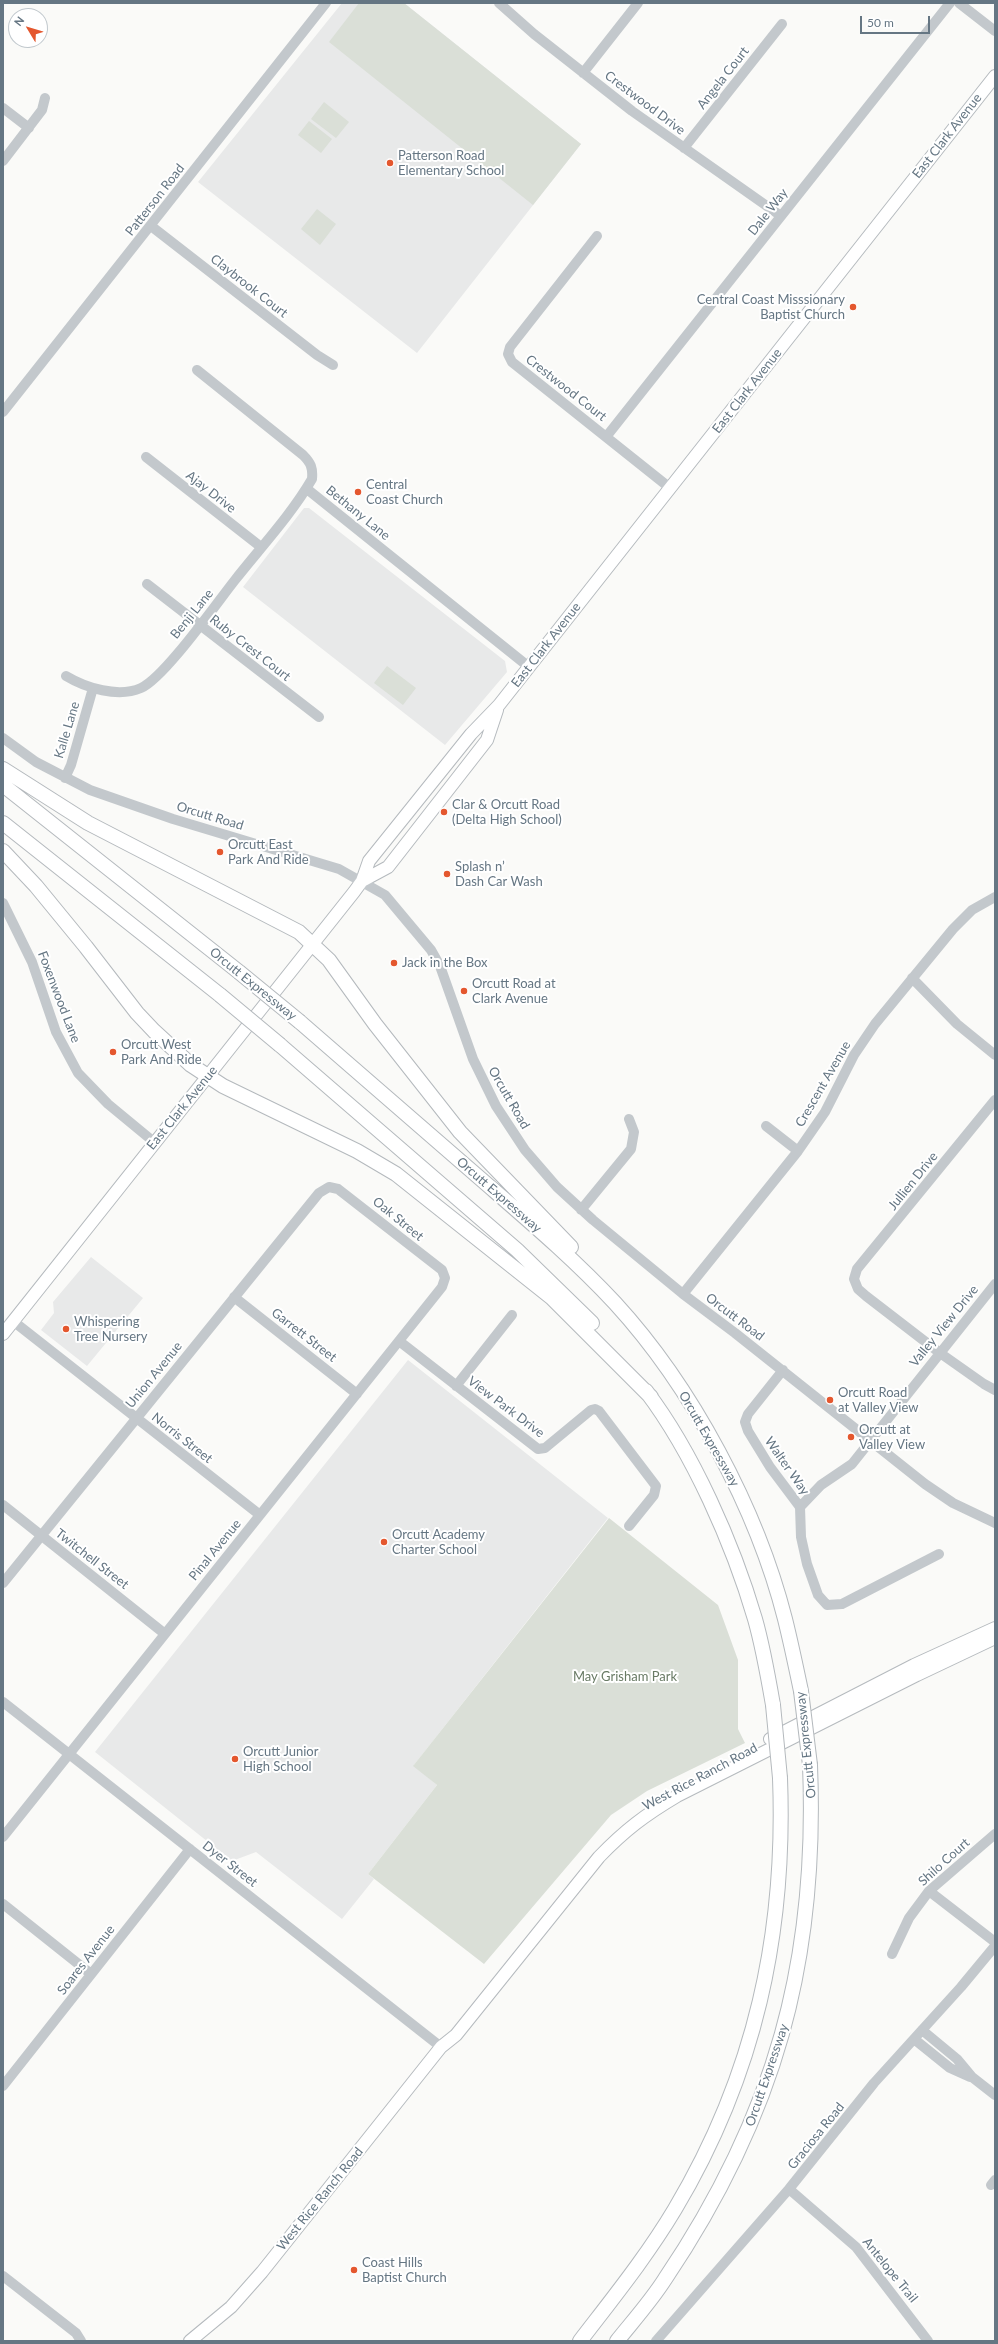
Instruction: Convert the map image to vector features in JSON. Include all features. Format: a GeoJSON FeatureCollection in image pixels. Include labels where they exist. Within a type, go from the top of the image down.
{"type":"FeatureCollection","features":[{"type":"Feature","properties":{"kind":"highway"},"geometry":{"type":"LineString","coordinates":[[3,769],[88,823],[299,932],[313,944],[329,960],[375,1024],[460,1132],[568,1244],[616,1304]]}},
{"type":"Feature","properties":{"kind":"highway","name":"Orcutt Expressway"},"geometry":{"type":"LineString","coordinates":[[3,785],[300,1022],[563,1251],[616,1304],[651,1347],[682,1391],[737,1487],[776,1588],[785,1618],[801,1691],[810,1765],[812,1816],[806,1920],[798,1971],[781,2042],[761,2100],[731,2171],[707,2214],[665,2281],[617,2341]]}},
{"type":"Feature","properties":{"kind":"highway","name":"Orcutt Expressway"},"geometry":{"type":"LineString","coordinates":[[3,823],[220,995],[280,1045],[517,1250],[565,1295],[601,1333],[651,1397],[684,1451],[710,1503],[740,1573],[755,1619],[773,1705],[780,1778],[780,1860],[769,1965],[753,2030],[734,2089],[704,2156],[675,2209],[635,2271],[580,2341]]}},
{"type":"Feature","properties":{"kind":"highway"},"geometry":{"type":"LineString","coordinates":[[3,851],[41,892],[154,1031],[207,1077],[358,1151],[396,1174],[552,1298],[651,1397]]}},
{"type":"Feature","properties":{"kind":"main road","name":"East Clark Avenue"},"geometry":{"type":"LineString","coordinates":[[3,1334],[362,881],[369,861],[471,734],[499,705],[995,76]]}},
{"type":"Feature","properties":{"kind":"main road","name":"East Clark Avenue"},"geometry":{"type":"LineString","coordinates":[[362,881],[388,867],[487,740],[499,705]]}},
{"type":"Feature","properties":{"kind":"main road","name":"West Rice Ranch Road"},"geometry":{"type":"LineString","coordinates":[[441,2047],[449,2030],[594,1851],[620,1824],[639,1810],[672,1790],[914,1665],[995,1628]]}},
{"type":"Feature","properties":{"kind":"main road","name":"West Rice Ranch Road"},"geometry":{"type":"LineString","coordinates":[[190,2341],[231,2307],[262,2272],[441,2047],[456,2035],[599,1857],[625,1830],[642,1817],[691,1789],[917,1675],[995,1638]]}},
{"type":"Feature","properties":{"kind":"street","name":"Patterson Road"},"geometry":{"type":"LineString","coordinates":[[3,412],[326,3]]}},
{"type":"Feature","properties":{"kind":"street","name":"Crestwood Drive"},"geometry":{"type":"LineString","coordinates":[[499,3],[583,73],[632,111],[781,216]]}},
{"type":"Feature","properties":{"kind":"street"},"geometry":{"type":"LineString","coordinates":[[583,73],[638,3]]}},
{"type":"Feature","properties":{"kind":"street","name":"Dale Way"},"geometry":{"type":"LineString","coordinates":[[606,437],[950,3]]}},
{"type":"Feature","properties":{"kind":"street"},"geometry":{"type":"LineString","coordinates":[[959,3],[995,31]]}},
{"type":"Feature","properties":{"kind":"street","name":"Angela Court"},"geometry":{"type":"LineString","coordinates":[[684,148],[782,24]]}},
{"type":"Feature","properties":{"kind":"street"},"geometry":{"type":"LineString","coordinates":[[3,161],[42,110],[46,98]]}},
{"type":"Feature","properties":{"kind":"street"},"geometry":{"type":"LineString","coordinates":[[3,108],[29,128]]}},
{"type":"Feature","properties":{"kind":"street","name":"Claybrook Court"},"geometry":{"type":"LineString","coordinates":[[150,226],[317,355],[333,365]]}},
{"type":"Feature","properties":{"kind":"street","name":"Crestwood Court"},"geometry":{"type":"LineString","coordinates":[[597,236],[510,347],[508,354],[512,362],[670,488]]}},
{"type":"Feature","properties":{"kind":"street","name":"Bethany Lane"},"geometry":{"type":"LineString","coordinates":[[197,370],[310,462],[313,470],[312,479],[307,489],[529,667]]}},
{"type":"Feature","properties":{"kind":"street","name":"Ajay Drive"},"geometry":{"type":"LineString","coordinates":[[146,457],[261,547]]}},
{"type":"Feature","properties":{"kind":"street","name":"Benji Lane"},"geometry":{"type":"LineString","coordinates":[[66,676],[93,688],[133,690],[150,683],[200,625],[307,489]]}},
{"type":"Feature","properties":{"kind":"street","name":"Ruby Crest Court"},"geometry":{"type":"LineString","coordinates":[[147,584],[318,717]]}},
{"type":"Feature","properties":{"kind":"street","name":"Kalle Lane"},"geometry":{"type":"LineString","coordinates":[[65,778],[71,765],[93,688]]}},
{"type":"Feature","properties":{"kind":"street","name":"Orcutt Road"},"geometry":{"type":"LineString","coordinates":[[3,738],[36,762],[65,778],[120,802],[339,869],[385,895],[431,950],[440,966],[473,1059],[496,1106],[540,1169],[581,1210],[683,1294],[783,1370],[940,1496],[995,1523]]}},
{"type":"Feature","properties":{"kind":"street","name":"Crescent Avenue"},"geometry":{"type":"LineString","coordinates":[[683,1294],[798,1151],[825,1112],[854,1055],[875,1024],[912,978],[972,910],[995,897]]}},
{"type":"Feature","properties":{"kind":"street","name":"Foxenwood Lane"},"geometry":{"type":"LineString","coordinates":[[3,903],[32,962],[56,1032],[78,1073],[108,1104],[154,1142]]}},
{"type":"Feature","properties":{"kind":"street"},"geometry":{"type":"LineString","coordinates":[[912,978],[957,1024],[995,1055]]}},
{"type":"Feature","properties":{"kind":"street","name":"Jullien Drive"},"geometry":{"type":"LineString","coordinates":[[940,1353],[866,1296],[858,1289],[854,1279],[857,1269],[995,1100]]}},
{"type":"Feature","properties":{"kind":"street"},"geometry":{"type":"LineString","coordinates":[[581,1210],[631,1149],[634,1132],[628,1119]]}},
{"type":"Feature","properties":{"kind":"street"},"geometry":{"type":"LineString","coordinates":[[766,1126],[798,1151]]}},
{"type":"Feature","properties":{"kind":"street","name":"Oak Street"},"geometry":{"type":"LineString","coordinates":[[328,1187],[338,1189],[360,1205],[442,1270],[445,1278]]}},
{"type":"Feature","properties":{"kind":"street","name":"Union Avenue"},"geometry":{"type":"LineString","coordinates":[[3,1583],[319,1193],[328,1187]]}},
{"type":"Feature","properties":{"kind":"street","name":"Pinal Avenue"},"geometry":{"type":"LineString","coordinates":[[3,1837],[442,1288],[445,1278]]}},
{"type":"Feature","properties":{"kind":"street","name":"Valley View Drive"},"geometry":{"type":"LineString","coordinates":[[800,1507],[821,1485],[852,1464],[995,1284]]}},
{"type":"Feature","properties":{"kind":"street","name":"Garrett Street"},"geometry":{"type":"LineString","coordinates":[[234,1297],[357,1394]]}},
{"type":"Feature","properties":{"kind":"street"},"geometry":{"type":"LineString","coordinates":[[456,1386],[512,1315]]}},
{"type":"Feature","properties":{"kind":"street","name":"Norris Street"},"geometry":{"type":"LineString","coordinates":[[13,1321],[260,1515]]}},
{"type":"Feature","properties":{"kind":"street","name":"View Park Drive"},"geometry":{"type":"LineString","coordinates":[[399,1341],[538,1449],[545,1448],[591,1410],[596,1409],[599,1411],[656,1486],[654,1495],[629,1526]]}},
{"type":"Feature","properties":{"kind":"street"},"geometry":{"type":"LineString","coordinates":[[940,1353],[995,1390]]}},
{"type":"Feature","properties":{"kind":"street","name":"Walter Way"},"geometry":{"type":"LineString","coordinates":[[783,1370],[748,1414],[745,1422],[748,1431],[770,1466],[800,1507],[801,1537],[807,1564],[818,1595],[828,1605],[842,1604],[869,1588],[917,1567],[939,1554]]}},
{"type":"Feature","properties":{"kind":"street","name":"Twitchell Street"},"geometry":{"type":"LineString","coordinates":[[3,1505],[165,1634]]}},
{"type":"Feature","properties":{"kind":"street","name":"Dyer Street"},"geometry":{"type":"LineString","coordinates":[[3,1702],[441,2047]]}},
{"type":"Feature","properties":{"kind":"street","name":"Shilo Court"},"geometry":{"type":"LineString","coordinates":[[892,1954],[909,1918],[929,1891],[995,1834]]}},
{"type":"Feature","properties":{"kind":"street","name":"Soares Avenue"},"geometry":{"type":"LineString","coordinates":[[3,2086],[190,1849]]}},
{"type":"Feature","properties":{"kind":"street"},"geometry":{"type":"LineString","coordinates":[[929,1891],[995,1942]]}},
{"type":"Feature","properties":{"kind":"street"},"geometry":{"type":"LineString","coordinates":[[3,1904],[91,1974]]}},
{"type":"Feature","properties":{"kind":"street","name":"Graciosa Road"},"geometry":{"type":"LineString","coordinates":[[656,2341],[789,2189],[874,2083],[995,1946]]}},
{"type":"Feature","properties":{"kind":"street"},"geometry":{"type":"LineString","coordinates":[[922,2030],[957,2059],[972,2077],[995,2096]]}},
{"type":"Feature","properties":{"kind":"street"},"geometry":{"type":"LineString","coordinates":[[914,2039],[950,2068],[972,2077]]}},
{"type":"Feature","properties":{"kind":"street","name":"Antelope Trail"},"geometry":{"type":"LineString","coordinates":[[789,2189],[856,2247],[928,2341]]}},
{"type":"Feature","properties":{"kind":"street"},"geometry":{"type":"LineString","coordinates":[[3,2276],[76,2333],[81,2341]]}},
{"type":"Feature","properties":{"kind":"shaded area","name":"Patterson Road Elementary School"},"geometry":{"type":"Polygon","coordinates":[[[342,3],[404,3],[581,144],[417,353],[198,182],[342,3]]]}},
{"type":"Feature","properties":{"kind":"shaded area"},"geometry":{"type":"Polygon","coordinates":[[[304,508],[309,508],[505,661],[507,672],[445,745],[243,587],[304,508]]]}},
{"type":"Feature","properties":{"kind":"shaded area"},"geometry":{"type":"Polygon","coordinates":[[[91,1257],[143,1298],[87,1366],[41,1330],[54,1313],[53,1302],[91,1257]]]}},
{"type":"Feature","properties":{"kind":"shaded area"},"geometry":{"type":"Polygon","coordinates":[[[408,1360],[608,1518],[414,1765],[437,1785],[368,1874],[374,1879],[342,1919],[256,1852],[232,1861],[95,1752],[408,1360]]]}},
{"type":"Feature","properties":{"kind":"green space"},"geometry":{"type":"Polygon","coordinates":[[[359,3],[404,3],[581,144],[533,205],[329,42],[359,3]]]}},
{"type":"Feature","properties":{"kind":"green space"},"geometry":{"type":"Polygon","coordinates":[[[324,102],[349,122],[336,138],[311,119],[324,102]]]}},
{"type":"Feature","properties":{"kind":"green space"},"geometry":{"type":"Polygon","coordinates":[[[309,121],[332,139],[321,153],[298,135],[309,121]]]}},
{"type":"Feature","properties":{"kind":"green space"},"geometry":{"type":"Polygon","coordinates":[[[317,209],[336,224],[320,245],[301,229],[317,209]]]}},
{"type":"Feature","properties":{"kind":"green space"},"geometry":{"type":"Polygon","coordinates":[[[387,666],[416,688],[403,705],[374,683],[387,666]]]}},
{"type":"Feature","properties":{"kind":"green space","name":"May Grisham Park"},"geometry":{"type":"Polygon","coordinates":[[[609,1518],[718,1605],[738,1660],[738,1729],[745,1743],[647,1791],[611,1815],[484,1964],[368,1874],[437,1785],[413,1766],[609,1518]]]}},
{"type":"Feature","properties":{"kind":"place","name":"Patterson Road Elementary School"},"geometry":{"type":"Point","coordinates":[390,163]}},
{"type":"Feature","properties":{"kind":"place","name":"Central Coast Misssionary Baptist Church"},"geometry":{"type":"Point","coordinates":[853,307]}},
{"type":"Feature","properties":{"kind":"place","name":"Central Coast Church"},"geometry":{"type":"Point","coordinates":[358,492]}},
{"type":"Feature","properties":{"kind":"place","name":"Clar & Orcutt Road (Delta High School)"},"geometry":{"type":"Point","coordinates":[444,812]}},
{"type":"Feature","properties":{"kind":"place","name":"Orcutt East Park And Ride"},"geometry":{"type":"Point","coordinates":[220,852]}},
{"type":"Feature","properties":{"kind":"place","name":"Splash n’ Dash Car Wash"},"geometry":{"type":"Point","coordinates":[447,874]}},
{"type":"Feature","properties":{"kind":"place","name":"Jack in the Box"},"geometry":{"type":"Point","coordinates":[394,963]}},
{"type":"Feature","properties":{"kind":"place","name":"Orcutt Road at Clark Avenue"},"geometry":{"type":"Point","coordinates":[464,991]}},
{"type":"Feature","properties":{"kind":"place","name":"Orcutt West Park And Ride"},"geometry":{"type":"Point","coordinates":[113,1052]}},
{"type":"Feature","properties":{"kind":"place","name":"Whispering Tree Nursery"},"geometry":{"type":"Point","coordinates":[66,1329]}},
{"type":"Feature","properties":{"kind":"place","name":"Orcutt Road at Valley View"},"geometry":{"type":"Point","coordinates":[830,1400]}},
{"type":"Feature","properties":{"kind":"place","name":"Orcutt at Valley View"},"geometry":{"type":"Point","coordinates":[851,1437]}},
{"type":"Feature","properties":{"kind":"place","name":"Orcutt Academy Charter School"},"geometry":{"type":"Point","coordinates":[384,1542]}},
{"type":"Feature","properties":{"kind":"place","name":"Orcutt Junior High School"},"geometry":{"type":"Point","coordinates":[235,1759]}},
{"type":"Feature","properties":{"kind":"place","name":"Coast Hills Baptist Church"},"geometry":{"type":"Point","coordinates":[354,2270]}}]}
